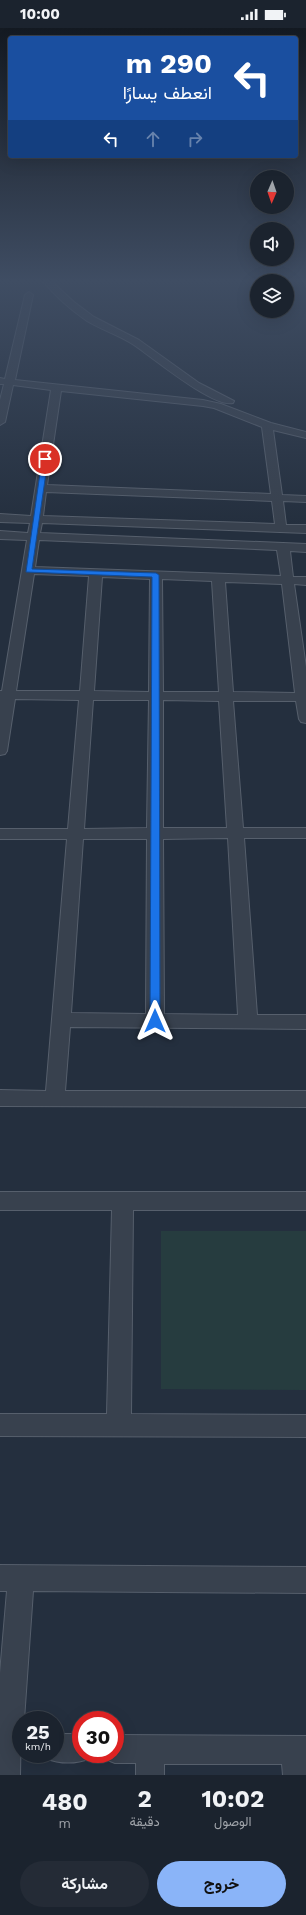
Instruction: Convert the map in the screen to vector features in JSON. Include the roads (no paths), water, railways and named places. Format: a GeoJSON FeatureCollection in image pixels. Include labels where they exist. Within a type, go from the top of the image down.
{"type":"FeatureCollection","features":[{"type":"Feature","properties":{"kind":"street"},"geometry":{"type":"LineString","coordinates":[[0,422],[5,381],[10,362]]}},
{"type":"Feature","properties":{"kind":"street"},"geometry":{"type":"LineString","coordinates":[[163,362],[196,385],[266,419],[306,435]]}},
{"type":"Feature","properties":{"kind":"street"},"geometry":{"type":"LineString","coordinates":[[5,381],[203,403],[266,419]]}},
{"type":"Feature","properties":{"kind":"street"},"geometry":{"type":"LineString","coordinates":[[0,751],[4,695],[28,570],[57,386]]}},
{"type":"Feature","properties":{"kind":"street"},"geometry":{"type":"LineString","coordinates":[[266,419],[281,528]]}},
{"type":"Feature","properties":{"kind":"street"},"geometry":{"type":"LineString","coordinates":[[41,488],[306,499]]}},
{"type":"Feature","properties":{"kind":"street"},"geometry":{"type":"LineString","coordinates":[[0,518],[306,529]]}},
{"type":"Feature","properties":{"kind":"street"},"geometry":{"type":"LineString","coordinates":[[281,528],[292,530],[301,534],[302,537],[299,543],[283,547],[270,544],[263,539],[263,536],[268,530],[281,528]]}},
{"type":"Feature","properties":{"kind":"street"},"geometry":{"type":"LineString","coordinates":[[0,535],[306,548]]}},
{"type":"Feature","properties":{"kind":"street"},"geometry":{"type":"LineString","coordinates":[[283,547],[306,719]]}},
{"type":"Feature","properties":{"kind":"street"},"geometry":{"type":"LineString","coordinates":[[28,570],[306,581]]}},
{"type":"Feature","properties":{"kind":"street"},"geometry":{"type":"LineString","coordinates":[[55,1098],[96,573]]}},
{"type":"Feature","properties":{"kind":"street"},"geometry":{"type":"LineString","coordinates":[[155,1021],[156,575]]}},
{"type":"Feature","properties":{"kind":"street"},"geometry":{"type":"LineString","coordinates":[[218,577],[248,1022]]}},
{"type":"Feature","properties":{"kind":"street"},"geometry":{"type":"LineString","coordinates":[[4,695],[304,697]]}},
{"type":"Feature","properties":{"kind":"street"},"geometry":{"type":"LineString","coordinates":[[0,834],[306,833]]}},
{"type":"Feature","properties":{"kind":"street"},"geometry":{"type":"LineString","coordinates":[[61,1020],[306,1022]]}},
{"type":"Feature","properties":{"kind":"street"},"geometry":{"type":"LineString","coordinates":[[0,1098],[306,1099]]}},
{"type":"Feature","properties":{"kind":"street"},"geometry":{"type":"LineString","coordinates":[[0,1201],[306,1201]]}},
{"type":"Feature","properties":{"kind":"street"},"geometry":{"type":"LineString","coordinates":[[119,1426],[123,1201]]}},
{"type":"Feature","properties":{"kind":"street"},"geometry":{"type":"LineString","coordinates":[[0,1426],[306,1426]]}},
{"type":"Feature","properties":{"kind":"street"},"geometry":{"type":"LineString","coordinates":[[12,1757],[10,1578],[306,1580]]}},
{"type":"Feature","properties":{"kind":"street"},"geometry":{"type":"LineString","coordinates":[[124,1752],[150,1762],[299,1758]]}}]}
